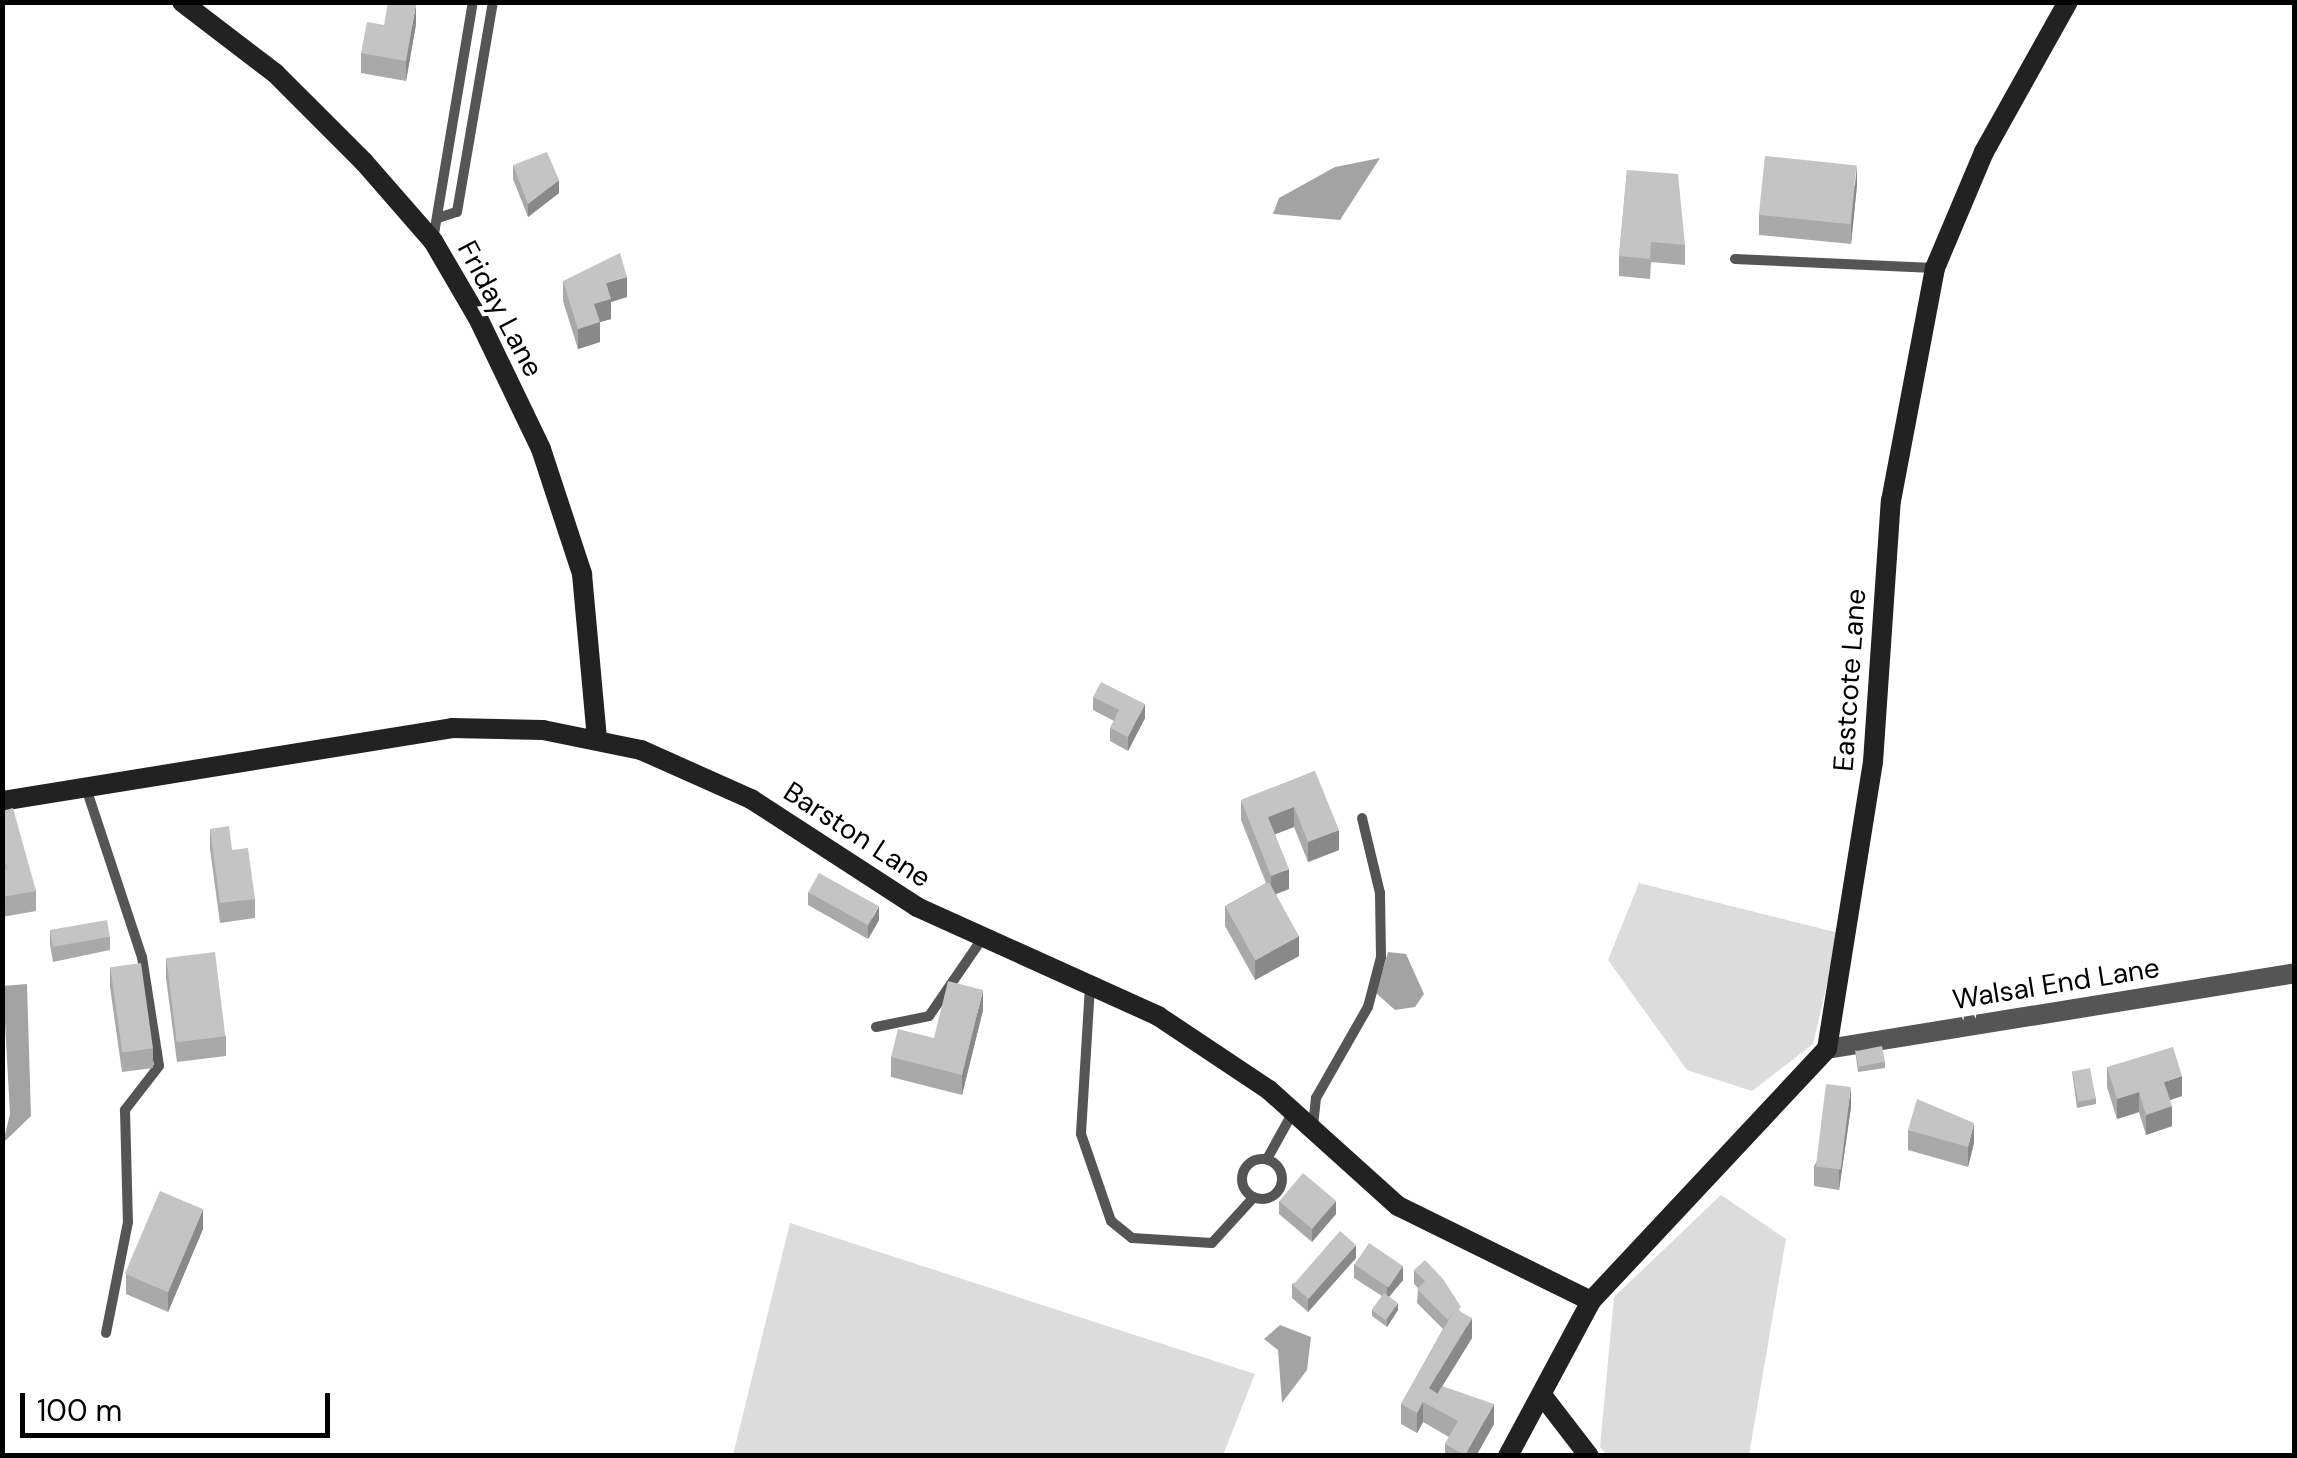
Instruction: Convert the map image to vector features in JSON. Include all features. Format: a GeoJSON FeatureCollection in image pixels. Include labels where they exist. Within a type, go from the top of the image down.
{"type":"FeatureCollection","features":[{"type":"Feature","properties":{"kind":"street","name":"Friday Lane"},"geometry":{"type":"LineString","coordinates":[[182,2],[275,73],[433,241],[547,467],[582,574],[597,738]]}},
{"type":"Feature","properties":{"kind":"street","name":"Eastcote Lane"},"geometry":{"type":"LineString","coordinates":[[1826,1048],[1873,762],[1891,501],[1935,268],[1984,152],[2068,2]]}},
{"type":"Feature","properties":{"kind":"street","name":"Barston Lane"},"geometry":{"type":"LineString","coordinates":[[2,801],[452,728],[597,738],[751,799],[982,940],[1158,1016],[1294,1111],[1398,1206],[1591,1301]]}},
{"type":"Feature","properties":{"kind":"street","name":"Walsal End Lane"},"geometry":{"type":"LineString","coordinates":[[1826,1048],[2294,973]]}},
{"type":"Feature","properties":{"kind":"street"},"geometry":{"type":"LineString","coordinates":[[1508,1456],[1591,1301],[1826,1048]]}},
{"type":"Feature","properties":{"kind":"street"},"geometry":{"type":"LineString","coordinates":[[1542,1395],[1589,1456]]}},
{"type":"Feature","properties":{"kind":"lane"},"geometry":{"type":"LineString","coordinates":[[433,241],[472,2]]}},
{"type":"Feature","properties":{"kind":"lane"},"geometry":{"type":"LineString","coordinates":[[438,218],[456,212],[493,2]]}},
{"type":"Feature","properties":{"kind":"lane"},"geometry":{"type":"LineString","coordinates":[[1735,259],[1935,268]]}},
{"type":"Feature","properties":{"kind":"lane"},"geometry":{"type":"LineString","coordinates":[[86,787],[122,881],[159,1066],[125,1110],[128,1222],[106,1333]]}},
{"type":"Feature","properties":{"kind":"lane"},"geometry":{"type":"LineString","coordinates":[[1313,1127],[1316,1098],[1368,1007],[1381,957],[1380,894],[1362,818]]}},
{"type":"Feature","properties":{"kind":"lane"},"geometry":{"type":"LineString","coordinates":[[876,1027],[929,1016],[982,940]]}},
{"type":"Feature","properties":{"kind":"lane"},"geometry":{"type":"LineString","coordinates":[[1090,986],[1081,1134],[1111,1221],[1132,1238],[1212,1243],[1254,1197],[1281,1186],[1267,1159]]}},
{"type":"Feature","properties":{"kind":"lane"},"geometry":{"type":"LineString","coordinates":[[1254,1197],[1244,1169],[1267,1159],[1294,1111]]}},
{"type":"Feature","properties":{"kind":"shaded area"},"geometry":{"type":"Polygon","coordinates":[[[1380,158],[1340,220],[1273,214],[1279,198],[1335,167],[1380,158]]]}},
{"type":"Feature","properties":{"kind":"shaded area"},"geometry":{"type":"Polygon","coordinates":[[[1639,883],[1839,933],[1813,1044],[1752,1091],[1687,1070],[1608,960],[1639,883]]]}},
{"type":"Feature","properties":{"kind":"shaded area"},"geometry":{"type":"Polygon","coordinates":[[[1388,952],[1406,954],[1424,994],[1415,1007],[1395,1010],[1376,993],[1388,952]]]}},
{"type":"Feature","properties":{"kind":"shaded area"},"geometry":{"type":"Polygon","coordinates":[[[27,984],[31,1116],[3,1143],[10,1114],[3,986],[27,984]]]}},
{"type":"Feature","properties":{"kind":"shaded area"},"geometry":{"type":"Polygon","coordinates":[[[1721,1195],[1786,1239],[1749,1455],[1607,1455],[1600,1447],[1614,1297],[1721,1195]]]}},
{"type":"Feature","properties":{"kind":"shaded area"},"geometry":{"type":"Polygon","coordinates":[[[790,1223],[1255,1374],[1223,1455],[733,1455],[790,1223]]]}},
{"type":"Feature","properties":{"kind":"shaded area"},"geometry":{"type":"Polygon","coordinates":[[[1280,1325],[1311,1337],[1307,1370],[1282,1403],[1278,1350],[1264,1339],[1280,1325]]]}},
{"type":"Feature","properties":{"kind":"building"},"geometry":{"type":"Polygon","coordinates":[[[388,2],[416,4],[406,61],[361,53],[367,22],[384,25],[388,2]]]}},
{"type":"Feature","properties":{"kind":"building"},"geometry":{"type":"Polygon","coordinates":[[[547,152],[559,180],[528,204],[513,165],[547,152]]]}},
{"type":"Feature","properties":{"kind":"building"},"geometry":{"type":"Polygon","coordinates":[[[1765,156],[1856,166],[1850,224],[1759,215],[1765,156]]]}},
{"type":"Feature","properties":{"kind":"building"},"geometry":{"type":"Polygon","coordinates":[[[1627,170],[1678,174],[1685,245],[1651,242],[1650,259],[1619,256],[1627,170]]]}},
{"type":"Feature","properties":{"kind":"building"},"geometry":{"type":"Polygon","coordinates":[[[620,253],[627,277],[606,283],[611,299],[594,304],[600,322],[578,329],[563,281],[620,253]]]}},
{"type":"Feature","properties":{"kind":"building"},"geometry":{"type":"Polygon","coordinates":[[[1101,682],[1145,704],[1128,737],[1110,728],[1119,710],[1093,697],[1101,682]]]}},
{"type":"Feature","properties":{"kind":"building"},"geometry":{"type":"Polygon","coordinates":[[[1315,771],[1339,830],[1308,842],[1294,807],[1268,817],[1289,869],[1271,876],[1241,800],[1315,771]]]}},
{"type":"Feature","properties":{"kind":"building"},"geometry":{"type":"Polygon","coordinates":[[[13,808],[36,891],[2,897],[2,871],[7,869],[2,853],[2,811],[13,808]]]}},
{"type":"Feature","properties":{"kind":"building"},"geometry":{"type":"Polygon","coordinates":[[[229,826],[232,850],[248,848],[255,899],[220,903],[210,829],[229,826]]]}},
{"type":"Feature","properties":{"kind":"building"},"geometry":{"type":"Polygon","coordinates":[[[819,873],[878,906],[868,925],[808,892],[819,873]]]}},
{"type":"Feature","properties":{"kind":"building"},"geometry":{"type":"Polygon","coordinates":[[[1269,882],[1299,936],[1255,960],[1225,906],[1269,882]]]}},
{"type":"Feature","properties":{"kind":"building"},"geometry":{"type":"Polygon","coordinates":[[[107,920],[110,937],[53,947],[50,930],[107,920]]]}},
{"type":"Feature","properties":{"kind":"building"},"geometry":{"type":"Polygon","coordinates":[[[215,952],[225,1036],[177,1042],[166,958],[215,952]]]}},
{"type":"Feature","properties":{"kind":"building"},"geometry":{"type":"Polygon","coordinates":[[[141,963],[153,1048],[122,1052],[110,967],[141,963]]]}},
{"type":"Feature","properties":{"kind":"building"},"geometry":{"type":"Polygon","coordinates":[[[948,981],[983,990],[962,1075],[891,1057],[898,1029],[934,1038],[948,981]]]}},
{"type":"Feature","properties":{"kind":"building"},"geometry":{"type":"Polygon","coordinates":[[[1882,1046],[1885,1062],[1859,1067],[1855,1051],[1882,1046]]]}},
{"type":"Feature","properties":{"kind":"building"},"geometry":{"type":"Polygon","coordinates":[[[2173,1047],[2182,1076],[2164,1082],[2172,1106],[2146,1115],[2139,1092],[2117,1099],[2107,1067],[2173,1047]]]}},
{"type":"Feature","properties":{"kind":"building"},"geometry":{"type":"Polygon","coordinates":[[[2090,1068],[2096,1098],[2078,1102],[2072,1071],[2090,1068]]]}},
{"type":"Feature","properties":{"kind":"building"},"geometry":{"type":"Polygon","coordinates":[[[1826,1084],[1851,1087],[1841,1169],[1816,1166],[1826,1084]]]}},
{"type":"Feature","properties":{"kind":"building"},"geometry":{"type":"Polygon","coordinates":[[[1917,1099],[1974,1123],[1968,1147],[1908,1130],[1917,1099]]]}},
{"type":"Feature","properties":{"kind":"building"},"geometry":{"type":"Polygon","coordinates":[[[1303,1173],[1336,1201],[1312,1229],[1279,1201],[1303,1173]]]}},
{"type":"Feature","properties":{"kind":"building"},"geometry":{"type":"Polygon","coordinates":[[[160,1191],[203,1209],[168,1292],[125,1274],[160,1191]]]}},
{"type":"Feature","properties":{"kind":"building"},"geometry":{"type":"Polygon","coordinates":[[[1340,1231],[1356,1245],[1309,1299],[1293,1285],[1340,1231]]]}},
{"type":"Feature","properties":{"kind":"building"},"geometry":{"type":"Polygon","coordinates":[[[1369,1243],[1403,1266],[1388,1287],[1354,1265],[1369,1243]]]}},
{"type":"Feature","properties":{"kind":"building"},"geometry":{"type":"Polygon","coordinates":[[[1425,1260],[1461,1307],[1448,1320],[1417,1289],[1425,1281],[1414,1270],[1425,1260]]]}},
{"type":"Feature","properties":{"kind":"building"},"geometry":{"type":"Polygon","coordinates":[[[1384,1293],[1398,1303],[1385,1320],[1372,1310],[1384,1293]]]}},
{"type":"Feature","properties":{"kind":"building"},"geometry":{"type":"Polygon","coordinates":[[[1455,1309],[1472,1318],[1429,1388],[1438,1394],[1442,1386],[1494,1404],[1465,1455],[1445,1444],[1458,1421],[1423,1402],[1417,1413],[1401,1404],[1455,1309]]]}}]}
